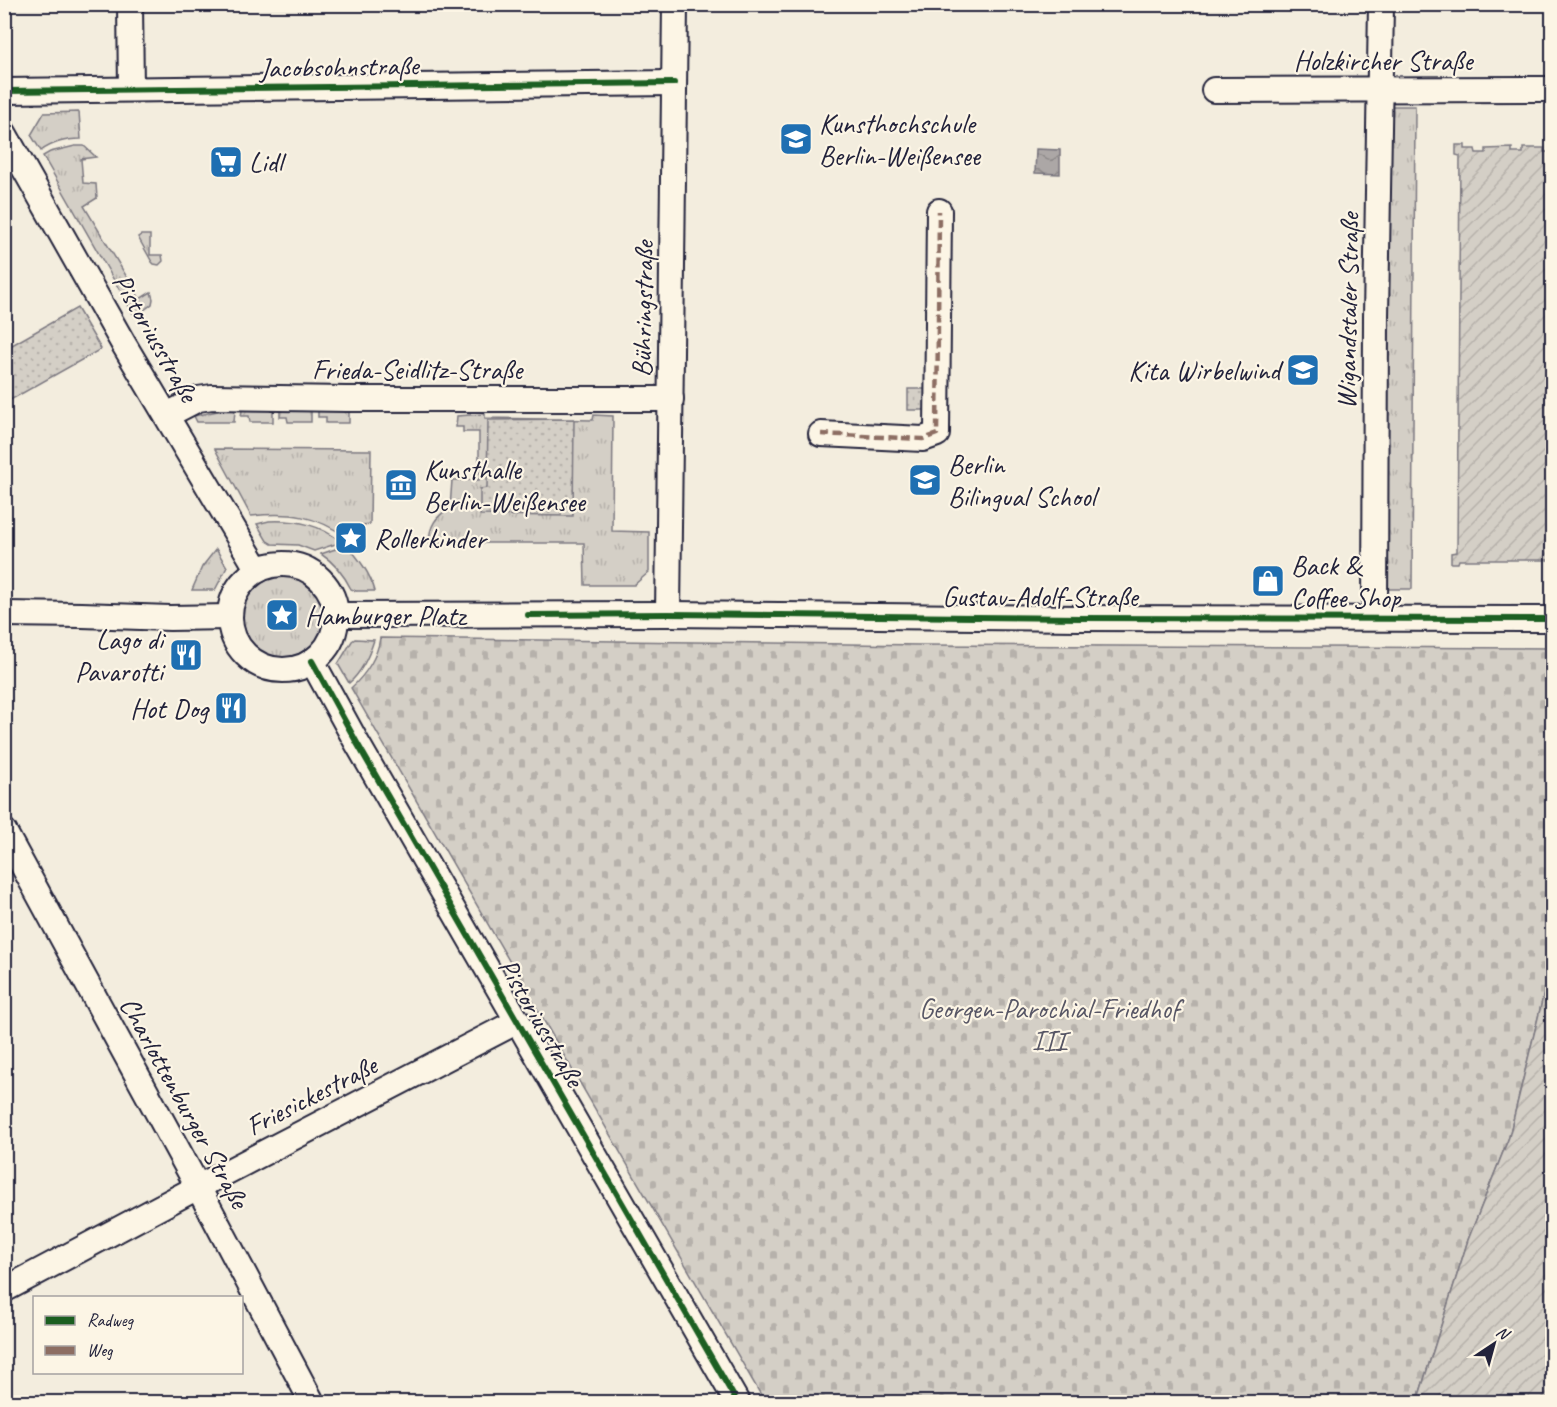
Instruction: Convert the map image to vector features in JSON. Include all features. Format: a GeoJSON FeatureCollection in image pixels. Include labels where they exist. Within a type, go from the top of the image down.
{"type":"FeatureCollection","features":[{"type":"Feature","properties":{"kind":"street"},"geometry":{"type":"LineString","coordinates":[[130,4],[131,89]]}},
{"type":"Feature","properties":{"kind":"street","name":"Bühringstraße"},"geometry":{"type":"LineString","coordinates":[[668,614],[675,4]]}},
{"type":"Feature","properties":{"kind":"street","name":"Wigandstaler Straße"},"geometry":{"type":"LineString","coordinates":[[1376,618],[1376,317],[1381,4]]}},
{"type":"Feature","properties":{"kind":"street","name":"Jacobsohnstraße"},"geometry":{"type":"LineString","coordinates":[[4,91],[674,83]]}},
{"type":"Feature","properties":{"kind":"street","name":"Holzkircher Straße"},"geometry":{"type":"LineString","coordinates":[[1214,90],[1552,89]]}},
{"type":"Feature","properties":{"kind":"street","name":"Pistoriusstraße"},"geometry":{"type":"LineString","coordinates":[[4,133],[123,343],[258,570]]}},
{"type":"Feature","properties":{"kind":"street"},"geometry":{"type":"LineString","coordinates":[[820,434],[923,439],[937,434],[939,211]]}},
{"type":"Feature","properties":{"kind":"street","name":"Frieda-Seidlitz-Straße"},"geometry":{"type":"LineString","coordinates":[[167,415],[198,399],[212,397],[671,399]]}},
{"type":"Feature","properties":{"kind":"street"},"geometry":{"type":"LineString","coordinates":[[274,564],[291,564],[308,570],[321,580],[331,595],[336,615],[328,644],[312,661],[297,668],[285,670],[263,666],[244,653],[232,634],[230,617],[234,594],[244,580],[258,570],[274,564]]}},
{"type":"Feature","properties":{"kind":"street"},"geometry":{"type":"LineString","coordinates":[[4,614],[230,617]]}},
{"type":"Feature","properties":{"kind":"street","name":"Gustav-Adolf-Straße"},"geometry":{"type":"LineString","coordinates":[[336,615],[668,614],[1552,619]]}},
{"type":"Feature","properties":{"kind":"street","name":"Pistoriusstraße"},"geometry":{"type":"LineString","coordinates":[[312,661],[737,1402]]}},
{"type":"Feature","properties":{"kind":"street","name":"Charlottenburger Straße"},"geometry":{"type":"LineString","coordinates":[[6,836],[198,1187],[312,1402]]}},
{"type":"Feature","properties":{"kind":"street","name":"Friesickestraße"},"geometry":{"type":"LineString","coordinates":[[4,1290],[518,1021]]}},
{"type":"Feature","properties":{"kind":"green space"},"geometry":{"type":"Polygon","coordinates":[[[1388,106],[1415,106],[1412,589],[1384,589],[1388,106]]]}},
{"type":"Feature","properties":{"kind":"green space"},"geometry":{"type":"Polygon","coordinates":[[[79,112],[81,139],[50,145],[41,151],[31,135],[44,113],[79,112]]]}},
{"type":"Feature","properties":{"kind":"green space"},"geometry":{"type":"Polygon","coordinates":[[[1456,145],[1465,145],[1465,149],[1475,149],[1476,153],[1486,153],[1486,149],[1512,148],[1512,153],[1523,153],[1523,148],[1544,148],[1544,152],[1552,152],[1552,560],[1459,560],[1458,563],[1451,563],[1451,553],[1457,552],[1460,156],[1456,155],[1456,145]]]}},
{"type":"Feature","properties":{"kind":"green space"},"geometry":{"type":"Polygon","coordinates":[[[75,146],[84,146],[96,157],[81,159],[83,183],[96,184],[97,198],[84,206],[140,299],[151,292],[152,304],[135,317],[43,156],[75,146]]]}},
{"type":"Feature","properties":{"kind":"green space"},"geometry":{"type":"Polygon","coordinates":[[[150,235],[150,255],[162,255],[163,261],[159,265],[152,262],[138,237],[150,235]]]}},
{"type":"Feature","properties":{"kind":"green space"},"geometry":{"type":"Polygon","coordinates":[[[77,308],[101,349],[5,403],[5,349],[77,308]]]}},
{"type":"Feature","properties":{"kind":"green space"},"geometry":{"type":"Polygon","coordinates":[[[908,389],[926,389],[926,410],[908,410],[908,389]]]}},
{"type":"Feature","properties":{"kind":"green space"},"geometry":{"type":"Polygon","coordinates":[[[227,409],[235,410],[234,422],[197,422],[194,416],[227,409]]]}},
{"type":"Feature","properties":{"kind":"green space"},"geometry":{"type":"Polygon","coordinates":[[[242,410],[273,410],[273,422],[250,422],[249,416],[241,416],[242,410]]]}},
{"type":"Feature","properties":{"kind":"green space"},"geometry":{"type":"Polygon","coordinates":[[[280,410],[311,410],[311,422],[288,422],[287,417],[280,417],[280,410]]]}},
{"type":"Feature","properties":{"kind":"green space"},"geometry":{"type":"Polygon","coordinates":[[[318,411],[349,411],[349,423],[326,423],[326,417],[318,417],[318,411]]]}},
{"type":"Feature","properties":{"kind":"green space"},"geometry":{"type":"Polygon","coordinates":[[[485,414],[485,418],[593,420],[594,415],[613,416],[612,531],[649,532],[649,572],[634,585],[585,585],[584,543],[429,543],[430,531],[434,522],[450,508],[452,480],[479,480],[479,432],[463,432],[463,427],[456,427],[457,416],[485,414]]]}},
{"type":"Feature","properties":{"kind":"green space"},"geometry":{"type":"Polygon","coordinates":[[[574,419],[573,516],[480,515],[480,489],[487,488],[488,420],[574,419]]]}},
{"type":"Feature","properties":{"kind":"green space"},"geometry":{"type":"Polygon","coordinates":[[[215,449],[371,450],[370,524],[363,525],[348,538],[325,524],[302,517],[251,516],[215,449]]]}},
{"type":"Feature","properties":{"kind":"green space"},"geometry":{"type":"Polygon","coordinates":[[[269,521],[307,524],[325,531],[342,542],[314,551],[298,545],[272,544],[267,541],[257,524],[269,521]]]}},
{"type":"Feature","properties":{"kind":"green space"},"geometry":{"type":"Polygon","coordinates":[[[347,545],[364,566],[375,591],[351,589],[339,570],[321,554],[347,545]]]}},
{"type":"Feature","properties":{"kind":"green space"},"geometry":{"type":"Polygon","coordinates":[[[216,549],[227,567],[215,590],[192,590],[202,567],[216,549]]]}},
{"type":"Feature","properties":{"kind":"green space"},"geometry":{"type":"Polygon","coordinates":[[[283,575],[299,578],[312,587],[321,600],[324,616],[321,632],[312,645],[299,654],[283,657],[267,654],[254,645],[245,632],[242,616],[245,600],[254,587],[267,578],[283,575]]]}},
{"type":"Feature","properties":{"kind":"green space","name":"Georgen-Parochial-Friedhof III"},"geometry":{"type":"Polygon","coordinates":[[[380,638],[921,645],[1552,648],[1552,960],[1509,1137],[1468,1240],[1417,1402],[765,1402],[351,688],[370,666],[380,638]]]}},
{"type":"Feature","properties":{"kind":"green space"},"geometry":{"type":"Polygon","coordinates":[[[355,639],[374,640],[365,663],[349,683],[338,664],[355,639]]]}},
{"type":"Feature","properties":{"kind":"green space"},"geometry":{"type":"Polygon","coordinates":[[[1552,960],[1552,1402],[1417,1402],[1468,1240],[1509,1137],[1552,960]]]}},
{"type":"Feature","properties":{"kind":"water"},"geometry":{"type":"Polygon","coordinates":[[[1036,149],[1060,150],[1060,174],[1035,173],[1036,149]]]}},
{"type":"Feature","properties":{"kind":"marked path"},"geometry":{"type":"LineString","coordinates":[[821,434],[923,439],[937,434],[939,211]]}},
{"type":"Feature","properties":{"kind":"cycle path"},"geometry":{"type":"LineString","coordinates":[[4,91],[674,83]]}},
{"type":"Feature","properties":{"kind":"cycle path"},"geometry":{"type":"LineString","coordinates":[[528,615],[1552,619]]}},
{"type":"Feature","properties":{"kind":"cycle path"},"geometry":{"type":"LineString","coordinates":[[312,661],[737,1402]]}},
{"type":"Feature","properties":{"kind":"place","name":"Kunsthochschule Berlin-Weißensee"},"geometry":{"type":"Point","coordinates":[796,139]}},
{"type":"Feature","properties":{"kind":"place","name":"Lidl"},"geometry":{"type":"Point","coordinates":[226,162]}},
{"type":"Feature","properties":{"kind":"place","name":"Kita Wirbelwind"},"geometry":{"type":"Point","coordinates":[1303,370]}},
{"type":"Feature","properties":{"kind":"place","name":"Berlin Bilingual School"},"geometry":{"type":"Point","coordinates":[925,480]}},
{"type":"Feature","properties":{"kind":"place","name":"Kunsthalle Berlin-Weißensee"},"geometry":{"type":"Point","coordinates":[401,485]}},
{"type":"Feature","properties":{"kind":"place","name":"Rollerkinder"},"geometry":{"type":"Point","coordinates":[351,538]}},
{"type":"Feature","properties":{"kind":"place","name":"Back & Coffee Shop"},"geometry":{"type":"Point","coordinates":[1268,581]}},
{"type":"Feature","properties":{"kind":"place","name":"Hamburger Platz"},"geometry":{"type":"Point","coordinates":[282,615]}},
{"type":"Feature","properties":{"kind":"place","name":"Lago di Pavarotti"},"geometry":{"type":"Point","coordinates":[186,655]}},
{"type":"Feature","properties":{"kind":"place","name":"Hot Dog"},"geometry":{"type":"Point","coordinates":[231,708]}}]}
